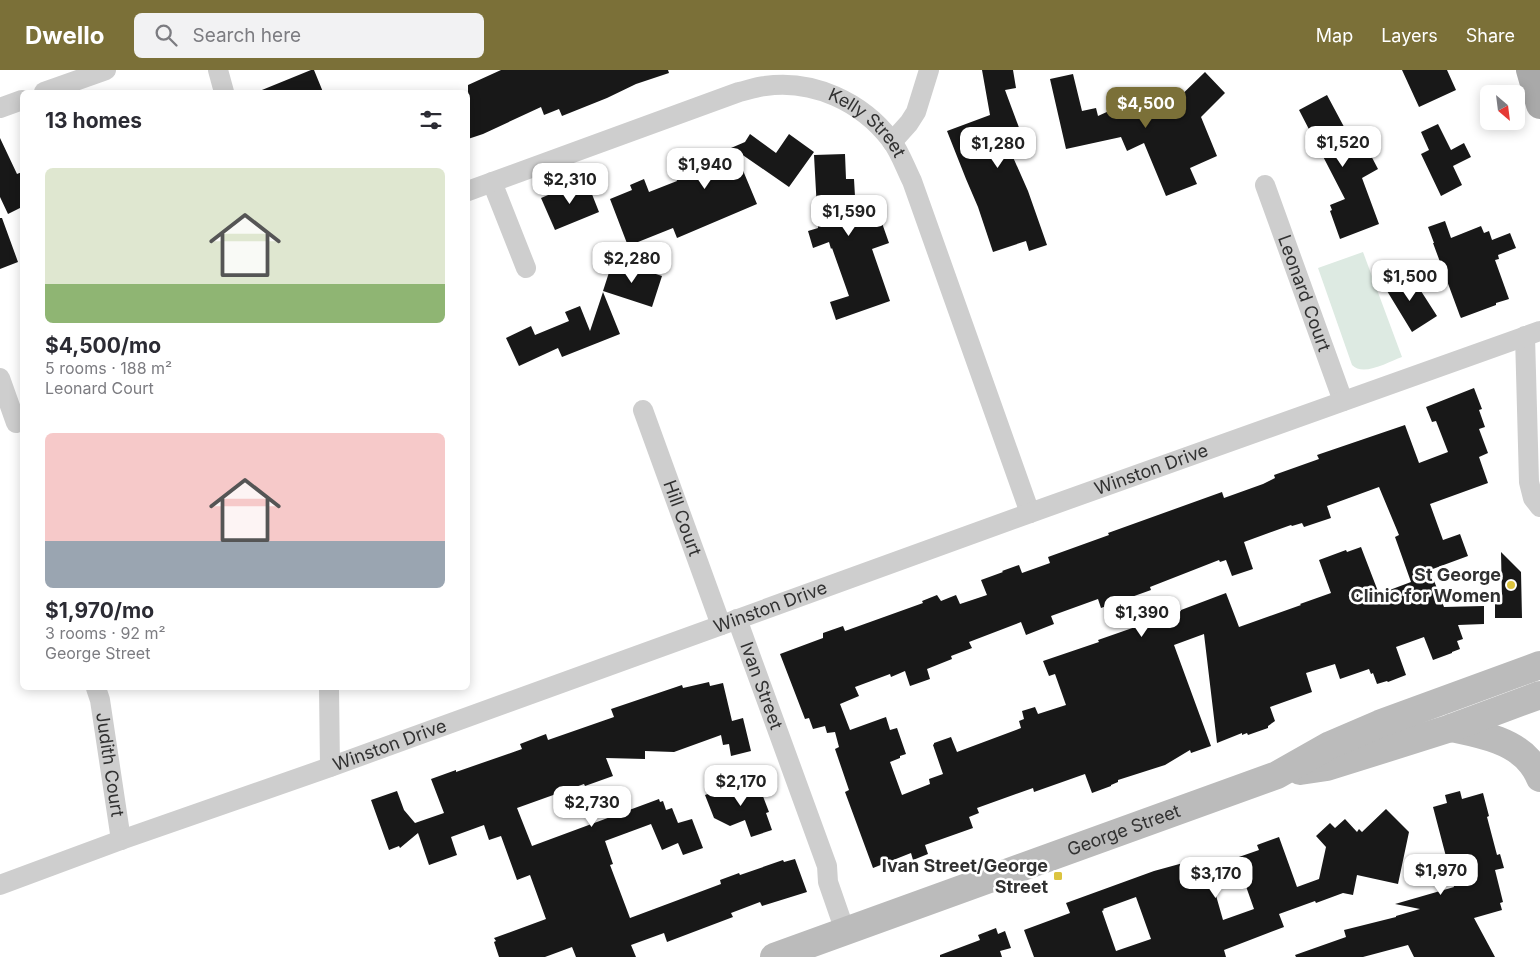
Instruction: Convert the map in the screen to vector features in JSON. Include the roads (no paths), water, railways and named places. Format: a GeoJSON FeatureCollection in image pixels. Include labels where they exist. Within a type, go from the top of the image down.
{"type":"FeatureCollection","features":[{"type":"Feature","properties":{"kind":"main road"},"geometry":{"type":"LineString","coordinates":[[1530,70],[1540,105]]}},
{"type":"Feature","properties":{"kind":"main road","name":"George Street"},"geometry":{"type":"LineString","coordinates":[[774,957],[1276,775],[1330,745],[1379,724],[1540,665]]}},
{"type":"Feature","properties":{"kind":"main road","name":"George Street"},"geometry":{"type":"LineString","coordinates":[[1276,775],[1327,766],[1451,728],[1540,695]]}},
{"type":"Feature","properties":{"kind":"main road"},"geometry":{"type":"LineString","coordinates":[[1451,728],[1482,735],[1514,748],[1532,763],[1540,778]]}},
{"type":"Feature","properties":{"kind":"street"},"geometry":{"type":"LineString","coordinates":[[50,90],[106,70]]}},
{"type":"Feature","properties":{"kind":"street"},"geometry":{"type":"LineString","coordinates":[[218,70],[223,90]]}},
{"type":"Feature","properties":{"kind":"street"},"geometry":{"type":"LineString","coordinates":[[892,142],[916,112],[929,70]]}},
{"type":"Feature","properties":{"kind":"street","name":"Kelly Street"},"geometry":{"type":"LineString","coordinates":[[470,190],[739,92],[766,86],[793,85],[816,89],[838,97],[870,118],[892,142],[903,161],[912,181],[1030,513]]}},
{"type":"Feature","properties":{"kind":"street"},"geometry":{"type":"LineString","coordinates":[[0,108],[20,101]]}},
{"type":"Feature","properties":{"kind":"street"},"geometry":{"type":"LineString","coordinates":[[492,182],[526,268]]}},
{"type":"Feature","properties":{"kind":"street","name":"Leonard Court"},"geometry":{"type":"LineString","coordinates":[[1265,185],[1343,401]]}},
{"type":"Feature","properties":{"kind":"street"},"geometry":{"type":"LineString","coordinates":[[1532,334],[1528,482],[1533,498],[1540,507]]}},
{"type":"Feature","properties":{"kind":"street","name":"Winston Drive"},"geometry":{"type":"LineString","coordinates":[[0,885],[1532,334]]}},
{"type":"Feature","properties":{"kind":"street"},"geometry":{"type":"LineString","coordinates":[[0,378],[13,424]]}},
{"type":"Feature","properties":{"kind":"street","name":"Hill Court"},"geometry":{"type":"LineString","coordinates":[[642,410],[729,622]]}},
{"type":"Feature","properties":{"kind":"street","name":"Ivan Street"},"geometry":{"type":"LineString","coordinates":[[729,622],[827,866],[828,882],[851,929]]}},
{"type":"Feature","properties":{"kind":"street","name":"Judith Court"},"geometry":{"type":"LineString","coordinates":[[97,690],[100,700],[121,840]]}},
{"type":"Feature","properties":{"kind":"street"},"geometry":{"type":"LineString","coordinates":[[329,690],[330,767]]}},
{"type":"Feature","properties":{"kind":"place","name":"St George Clinic for Women"},"geometry":{"type":"Point","coordinates":[1511,585]}},
{"type":"Feature","properties":{"kind":"place","name":"Ivan Street/George Street"},"geometry":{"type":"Point","coordinates":[1058,876]}}]}
